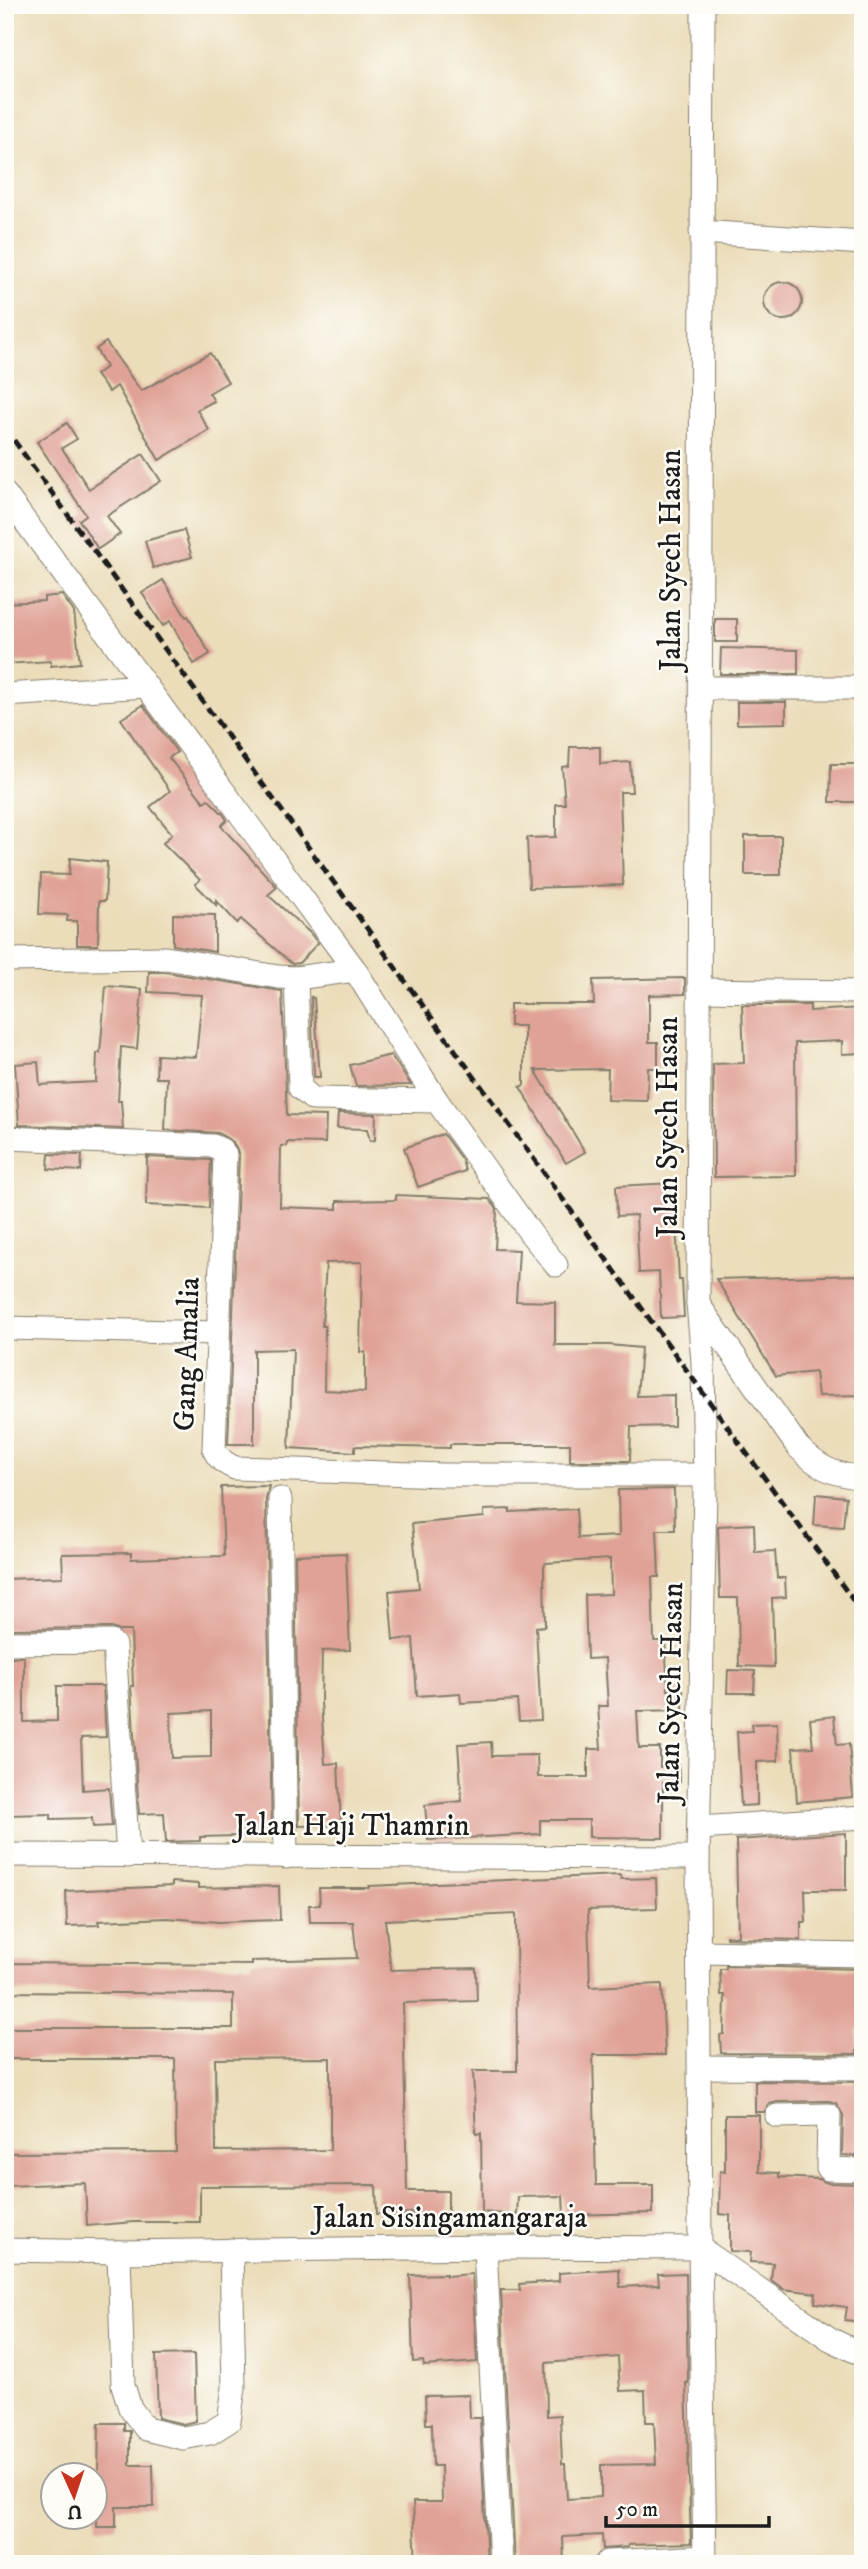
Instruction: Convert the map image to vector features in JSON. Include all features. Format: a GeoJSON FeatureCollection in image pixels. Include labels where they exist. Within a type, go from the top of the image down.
{"type":"FeatureCollection","features":[{"type":"Feature","properties":{"kind":"street","name":"Jalan Syech Hasan"},"geometry":{"type":"LineString","coordinates":[[703,5],[698,1303],[703,1362],[704,1475],[698,1858],[705,2560]]}},
{"type":"Feature","properties":{"kind":"street"},"geometry":{"type":"LineString","coordinates":[[701,232],[863,243]]}},
{"type":"Feature","properties":{"kind":"street"},"geometry":{"type":"LineString","coordinates":[[5,494],[355,970],[438,1101],[531,1234],[556,1265]]}},
{"type":"Feature","properties":{"kind":"street"},"geometry":{"type":"LineString","coordinates":[[5,695],[146,686]]}},
{"type":"Feature","properties":{"kind":"street"},"geometry":{"type":"LineString","coordinates":[[702,688],[863,688]]}},
{"type":"Feature","properties":{"kind":"street"},"geometry":{"type":"LineString","coordinates":[[5,960],[166,958],[296,978],[355,970]]}},
{"type":"Feature","properties":{"kind":"street"},"geometry":{"type":"LineString","coordinates":[[296,978],[300,1088],[306,1095],[313,1099],[438,1101]]}},
{"type":"Feature","properties":{"kind":"street"},"geometry":{"type":"LineString","coordinates":[[700,990],[863,992]]}},
{"type":"Feature","properties":{"kind":"street","name":"Gang Amalia"},"geometry":{"type":"LineString","coordinates":[[5,1138],[213,1146],[222,1150],[225,1156],[214,1448],[221,1460],[235,1468],[443,1475],[704,1475]]}},
{"type":"Feature","properties":{"kind":"street"},"geometry":{"type":"LineString","coordinates":[[698,1303],[797,1447],[815,1464],[835,1474],[863,1478]]}},
{"type":"Feature","properties":{"kind":"street"},"geometry":{"type":"LineString","coordinates":[[5,1328],[218,1333]]}},
{"type":"Feature","properties":{"kind":"street"},"geometry":{"type":"LineString","coordinates":[[280,1499],[286,1857]]}},
{"type":"Feature","properties":{"kind":"street"},"geometry":{"type":"LineString","coordinates":[[5,1643],[111,1642],[114,1645],[128,1856]]}},
{"type":"Feature","properties":{"kind":"street"},"geometry":{"type":"LineString","coordinates":[[700,1828],[863,1817]]}},
{"type":"Feature","properties":{"kind":"street","name":"Jalan Haji Thamrin"},"geometry":{"type":"LineString","coordinates":[[5,1855],[698,1858]]}},
{"type":"Feature","properties":{"kind":"street"},"geometry":{"type":"LineString","coordinates":[[700,1952],[863,1955]]}},
{"type":"Feature","properties":{"kind":"street"},"geometry":{"type":"LineString","coordinates":[[700,2067],[863,2068]]}},
{"type":"Feature","properties":{"kind":"street"},"geometry":{"type":"LineString","coordinates":[[777,2116],[829,2115],[828,2169],[863,2170]]}},
{"type":"Feature","properties":{"kind":"street"},"geometry":{"type":"LineString","coordinates":[[485,2247],[501,2564]]}},
{"type":"Feature","properties":{"kind":"street","name":"Jalan Sisingamangaraja"},"geometry":{"type":"LineString","coordinates":[[5,2250],[119,2252],[485,2247],[700,2248]]}},
{"type":"Feature","properties":{"kind":"street"},"geometry":{"type":"LineString","coordinates":[[700,2248],[830,2339],[863,2355]]}},
{"type":"Feature","properties":{"kind":"street"},"geometry":{"type":"LineString","coordinates":[[119,2252],[123,2385],[130,2408],[146,2429],[183,2438],[209,2433],[229,2421],[234,2388],[231,2250]]}},
{"type":"Feature","properties":{"kind":"street"},"geometry":{"type":"LineString","coordinates":[[607,2562],[705,2560]]}},
{"type":"Feature","properties":{"kind":"building"},"geometry":{"type":"Polygon","coordinates":[[[783,282],[796,288],[802,301],[796,314],[783,320],[770,314],[764,301],[770,288],[783,282]]]}},
{"type":"Feature","properties":{"kind":"building"},"geometry":{"type":"Polygon","coordinates":[[[106,342],[141,391],[210,353],[228,382],[209,393],[214,401],[197,410],[209,430],[159,460],[117,386],[109,392],[96,375],[106,367],[96,349],[106,342]]]}},
{"type":"Feature","properties":{"kind":"building"},"geometry":{"type":"Polygon","coordinates":[[[67,423],[77,439],[62,448],[89,489],[143,454],[161,481],[107,516],[120,534],[98,549],[79,520],[86,515],[37,442],[67,423]]]}},
{"type":"Feature","properties":{"kind":"building"},"geometry":{"type":"Polygon","coordinates":[[[184,530],[192,557],[153,568],[145,541],[184,530]]]}},
{"type":"Feature","properties":{"kind":"building"},"geometry":{"type":"Polygon","coordinates":[[[163,580],[210,654],[194,664],[170,621],[163,626],[142,593],[163,580]]]}},
{"type":"Feature","properties":{"kind":"building"},"geometry":{"type":"Polygon","coordinates":[[[62,595],[74,612],[80,663],[51,666],[51,661],[5,664],[5,603],[44,601],[44,597],[62,595]]]}},
{"type":"Feature","properties":{"kind":"building"},"geometry":{"type":"Polygon","coordinates":[[[715,619],[737,619],[737,642],[715,642],[715,619]]]}},
{"type":"Feature","properties":{"kind":"building"},"geometry":{"type":"Polygon","coordinates":[[[721,648],[798,650],[798,674],[720,674],[721,648]]]}},
{"type":"Feature","properties":{"kind":"building"},"geometry":{"type":"Polygon","coordinates":[[[737,702],[786,702],[786,723],[737,724],[737,702]]]}},
{"type":"Feature","properties":{"kind":"building"},"geometry":{"type":"Polygon","coordinates":[[[143,705],[177,752],[169,758],[204,802],[208,799],[223,814],[227,820],[221,826],[277,887],[268,895],[318,943],[299,963],[292,964],[241,919],[237,923],[216,900],[216,905],[195,884],[200,880],[163,843],[172,834],[150,807],[170,791],[121,719],[143,705]]]}},
{"type":"Feature","properties":{"kind":"building"},"geometry":{"type":"Polygon","coordinates":[[[570,747],[600,747],[600,764],[630,762],[632,792],[620,792],[623,885],[529,888],[527,838],[556,837],[556,804],[565,804],[562,767],[569,766],[570,747]]]}},
{"type":"Feature","properties":{"kind":"building"},"geometry":{"type":"Polygon","coordinates":[[[831,764],[863,764],[863,802],[830,802],[831,764]]]}},
{"type":"Feature","properties":{"kind":"building"},"geometry":{"type":"Polygon","coordinates":[[[745,836],[781,836],[781,875],[745,875],[745,836]]]}},
{"type":"Feature","properties":{"kind":"building"},"geometry":{"type":"Polygon","coordinates":[[[70,858],[107,862],[105,901],[99,901],[98,945],[77,945],[77,921],[67,921],[68,915],[39,914],[41,874],[69,875],[70,858]]]}},
{"type":"Feature","properties":{"kind":"building"},"geometry":{"type":"Polygon","coordinates":[[[173,914],[215,915],[215,952],[173,945],[173,914]]]}},
{"type":"Feature","properties":{"kind":"building"},"geometry":{"type":"Polygon","coordinates":[[[149,972],[165,972],[282,991],[287,1115],[326,1116],[325,1143],[287,1142],[287,1146],[281,1146],[280,1207],[337,1209],[337,1201],[396,1200],[396,1195],[489,1199],[497,1209],[495,1249],[519,1250],[516,1301],[555,1302],[555,1345],[641,1348],[637,1396],[674,1395],[674,1426],[631,1427],[630,1461],[570,1461],[570,1444],[450,1444],[450,1448],[355,1446],[355,1452],[289,1448],[293,1349],[254,1350],[254,1444],[228,1444],[239,1155],[233,1142],[218,1133],[165,1130],[167,1078],[156,1078],[157,1055],[196,1057],[202,995],[148,992],[149,972]],[[362,1262],[326,1263],[322,1326],[325,1326],[324,1390],[365,1392],[365,1352],[360,1352],[362,1262]]]}},
{"type":"Feature","properties":{"kind":"building"},"geometry":{"type":"Polygon","coordinates":[[[685,978],[685,994],[649,995],[649,1042],[658,1042],[658,1068],[648,1068],[647,1101],[607,1100],[608,1069],[535,1070],[585,1152],[566,1163],[520,1087],[524,1085],[524,1026],[510,1026],[510,1004],[594,1004],[593,980],[685,978]]]}},
{"type":"Feature","properties":{"kind":"building"},"geometry":{"type":"Polygon","coordinates":[[[106,986],[142,989],[137,1049],[121,1047],[118,1101],[121,1101],[123,1129],[19,1125],[15,1064],[38,1062],[40,1085],[96,1082],[106,986]]]}},
{"type":"Feature","properties":{"kind":"building"},"geometry":{"type":"Polygon","coordinates":[[[311,997],[314,998],[320,1077],[314,1077],[311,997]]]}},
{"type":"Feature","properties":{"kind":"building"},"geometry":{"type":"Polygon","coordinates":[[[742,1005],[810,1005],[810,1011],[861,1008],[863,1053],[842,1054],[842,1041],[795,1043],[796,1176],[714,1177],[713,1064],[744,1063],[742,1005]]]}},
{"type":"Feature","properties":{"kind":"building"},"geometry":{"type":"Polygon","coordinates":[[[391,1055],[411,1085],[356,1086],[350,1065],[391,1055]]]}},
{"type":"Feature","properties":{"kind":"building"},"geometry":{"type":"Polygon","coordinates":[[[338,1113],[376,1114],[375,1140],[370,1141],[367,1129],[337,1128],[338,1113]]]}},
{"type":"Feature","properties":{"kind":"building"},"geometry":{"type":"Polygon","coordinates":[[[443,1134],[462,1160],[465,1171],[418,1187],[404,1148],[443,1134]]]}},
{"type":"Feature","properties":{"kind":"building"},"geometry":{"type":"Polygon","coordinates":[[[49,1154],[82,1155],[81,1171],[48,1169],[49,1154]]]}},
{"type":"Feature","properties":{"kind":"building"},"geometry":{"type":"Polygon","coordinates":[[[147,1157],[211,1160],[209,1208],[146,1205],[147,1157]]]}},
{"type":"Feature","properties":{"kind":"building"},"geometry":{"type":"Polygon","coordinates":[[[674,1183],[679,1280],[682,1280],[684,1317],[661,1318],[659,1272],[639,1273],[636,1215],[617,1216],[616,1186],[674,1183]]]}},
{"type":"Feature","properties":{"kind":"building"},"geometry":{"type":"Polygon","coordinates":[[[859,1275],[863,1395],[818,1396],[815,1372],[776,1376],[716,1279],[859,1275]]]}},
{"type":"Feature","properties":{"kind":"building"},"geometry":{"type":"Polygon","coordinates":[[[269,1486],[266,1499],[272,1835],[200,1837],[200,1841],[166,1842],[164,1813],[139,1814],[131,1686],[131,1631],[111,1628],[5,1629],[5,1579],[63,1577],[62,1554],[131,1553],[131,1559],[224,1556],[221,1487],[269,1486]],[[211,1711],[171,1713],[172,1758],[211,1757],[211,1711]]]}},
{"type":"Feature","properties":{"kind":"building"},"geometry":{"type":"Polygon","coordinates":[[[674,1489],[675,1530],[657,1530],[659,1577],[652,1577],[654,1641],[665,1641],[668,1690],[683,1690],[683,1710],[637,1711],[639,1748],[660,1748],[660,1767],[678,1765],[680,1782],[663,1783],[663,1838],[589,1837],[589,1820],[540,1820],[540,1834],[428,1840],[425,1805],[462,1801],[458,1744],[491,1742],[492,1756],[537,1755],[538,1777],[588,1777],[588,1749],[601,1749],[598,1706],[608,1706],[605,1658],[587,1659],[585,1595],[611,1594],[610,1559],[546,1563],[544,1566],[545,1626],[536,1627],[541,1720],[519,1721],[517,1700],[461,1703],[460,1693],[417,1696],[413,1638],[393,1640],[389,1591],[419,1588],[412,1524],[484,1517],[484,1510],[510,1509],[510,1512],[576,1509],[578,1538],[619,1536],[618,1490],[674,1489]]]}},
{"type":"Feature","properties":{"kind":"building"},"geometry":{"type":"Polygon","coordinates":[[[816,1494],[846,1497],[843,1527],[814,1525],[816,1494]]]}},
{"type":"Feature","properties":{"kind":"building"},"geometry":{"type":"Polygon","coordinates":[[[754,1524],[755,1552],[775,1551],[777,1578],[785,1578],[786,1597],[772,1598],[774,1667],[739,1666],[738,1598],[720,1598],[718,1526],[754,1524]]]}},
{"type":"Feature","properties":{"kind":"building"},"geometry":{"type":"Polygon","coordinates":[[[346,1553],[350,1650],[322,1651],[321,1702],[325,1764],[338,1763],[341,1825],[299,1826],[295,1555],[346,1553]]]}},
{"type":"Feature","properties":{"kind":"building"},"geometry":{"type":"Polygon","coordinates":[[[5,1657],[24,1657],[24,1722],[57,1721],[57,1686],[103,1686],[106,1737],[81,1738],[83,1790],[109,1788],[112,1826],[93,1827],[92,1818],[51,1819],[51,1814],[5,1815],[5,1657]]]}},
{"type":"Feature","properties":{"kind":"building"},"geometry":{"type":"Polygon","coordinates":[[[728,1670],[755,1671],[754,1693],[727,1693],[728,1670]]]}},
{"type":"Feature","properties":{"kind":"building"},"geometry":{"type":"Polygon","coordinates":[[[834,1716],[837,1745],[849,1744],[853,1797],[797,1802],[793,1748],[813,1747],[810,1719],[834,1716]]]}},
{"type":"Feature","properties":{"kind":"building"},"geometry":{"type":"Polygon","coordinates":[[[777,1723],[778,1761],[757,1762],[757,1805],[741,1806],[737,1732],[752,1731],[751,1724],[777,1723]]]}},
{"type":"Feature","properties":{"kind":"building"},"geometry":{"type":"Polygon","coordinates":[[[846,1833],[846,1890],[805,1890],[806,1922],[801,1922],[801,1940],[726,1938],[738,1936],[736,1840],[846,1833]]]}},
{"type":"Feature","properties":{"kind":"building"},"geometry":{"type":"Polygon","coordinates":[[[620,1875],[621,1879],[656,1878],[657,1908],[588,1910],[590,1987],[662,1984],[665,2055],[593,2055],[596,2185],[653,2185],[653,2213],[564,2215],[563,2196],[518,2197],[517,2215],[482,2212],[481,2133],[476,2134],[473,2071],[517,2071],[516,1914],[385,1920],[391,1970],[476,1968],[477,2001],[403,2003],[407,2191],[448,2191],[448,2224],[413,2225],[413,2213],[377,2214],[376,2185],[200,2186],[200,2222],[134,2222],[87,2226],[85,2183],[5,2186],[5,2153],[176,2152],[175,2059],[5,2059],[5,2028],[233,2028],[233,1994],[5,1992],[5,1963],[252,1965],[252,1961],[357,1958],[353,1922],[310,1922],[309,1905],[320,1905],[319,1888],[620,1875]],[[330,2058],[215,2059],[216,2151],[330,2150],[330,2058]]]}},
{"type":"Feature","properties":{"kind":"building"},"geometry":{"type":"Polygon","coordinates":[[[172,1882],[198,1884],[198,1888],[279,1886],[280,1920],[219,1922],[167,1918],[98,1921],[99,1925],[67,1926],[66,1891],[172,1886],[172,1882]]]}},
{"type":"Feature","properties":{"kind":"building"},"geometry":{"type":"Polygon","coordinates":[[[726,1966],[863,1969],[863,2029],[857,2029],[857,2054],[721,2053],[720,2035],[724,2034],[725,1995],[721,1995],[720,1969],[726,1969],[726,1966]]]}},
{"type":"Feature","properties":{"kind":"building"},"geometry":{"type":"Polygon","coordinates":[[[755,2081],[863,2082],[863,2156],[842,2155],[843,2115],[836,2103],[777,2102],[769,2104],[764,2112],[755,2112],[755,2081]]]}},
{"type":"Feature","properties":{"kind":"building"},"geometry":{"type":"Polygon","coordinates":[[[725,2115],[759,2115],[759,2172],[779,2173],[779,2177],[818,2179],[828,2183],[863,2184],[863,2322],[845,2320],[847,2307],[815,2303],[816,2293],[783,2289],[771,2280],[773,2263],[750,2262],[751,2252],[730,2251],[730,2215],[719,2214],[720,2171],[725,2172],[725,2115]]]}},
{"type":"Feature","properties":{"kind":"building"},"geometry":{"type":"Polygon","coordinates":[[[619,2269],[620,2287],[659,2285],[658,2274],[686,2273],[691,2543],[628,2545],[603,2549],[602,2535],[563,2537],[564,2564],[515,2564],[501,2290],[520,2290],[519,2284],[559,2281],[559,2273],[619,2269]],[[618,2357],[546,2363],[547,2416],[560,2415],[567,2499],[601,2497],[601,2465],[656,2464],[654,2422],[646,2422],[645,2390],[620,2391],[618,2357]]]}},
{"type":"Feature","properties":{"kind":"building"},"geometry":{"type":"Polygon","coordinates":[[[472,2274],[477,2362],[424,2366],[423,2361],[413,2362],[410,2275],[472,2274]]]}},
{"type":"Feature","properties":{"kind":"building"},"geometry":{"type":"Polygon","coordinates":[[[194,2354],[196,2421],[183,2424],[158,2418],[156,2355],[194,2354]]]}},
{"type":"Feature","properties":{"kind":"building"},"geometry":{"type":"Polygon","coordinates":[[[469,2395],[470,2418],[480,2418],[487,2564],[416,2564],[413,2502],[442,2502],[441,2466],[433,2466],[432,2424],[426,2424],[425,2396],[469,2395]]]}},
{"type":"Feature","properties":{"kind":"building"},"geometry":{"type":"Polygon","coordinates":[[[99,2423],[124,2423],[124,2431],[130,2431],[130,2465],[153,2465],[154,2507],[116,2507],[116,2527],[108,2527],[108,2460],[98,2460],[99,2423]]]}},
{"type":"Feature","properties":{"kind":"railway"},"geometry":{"type":"LineString","coordinates":[[5,428],[863,1614]]}}]}
